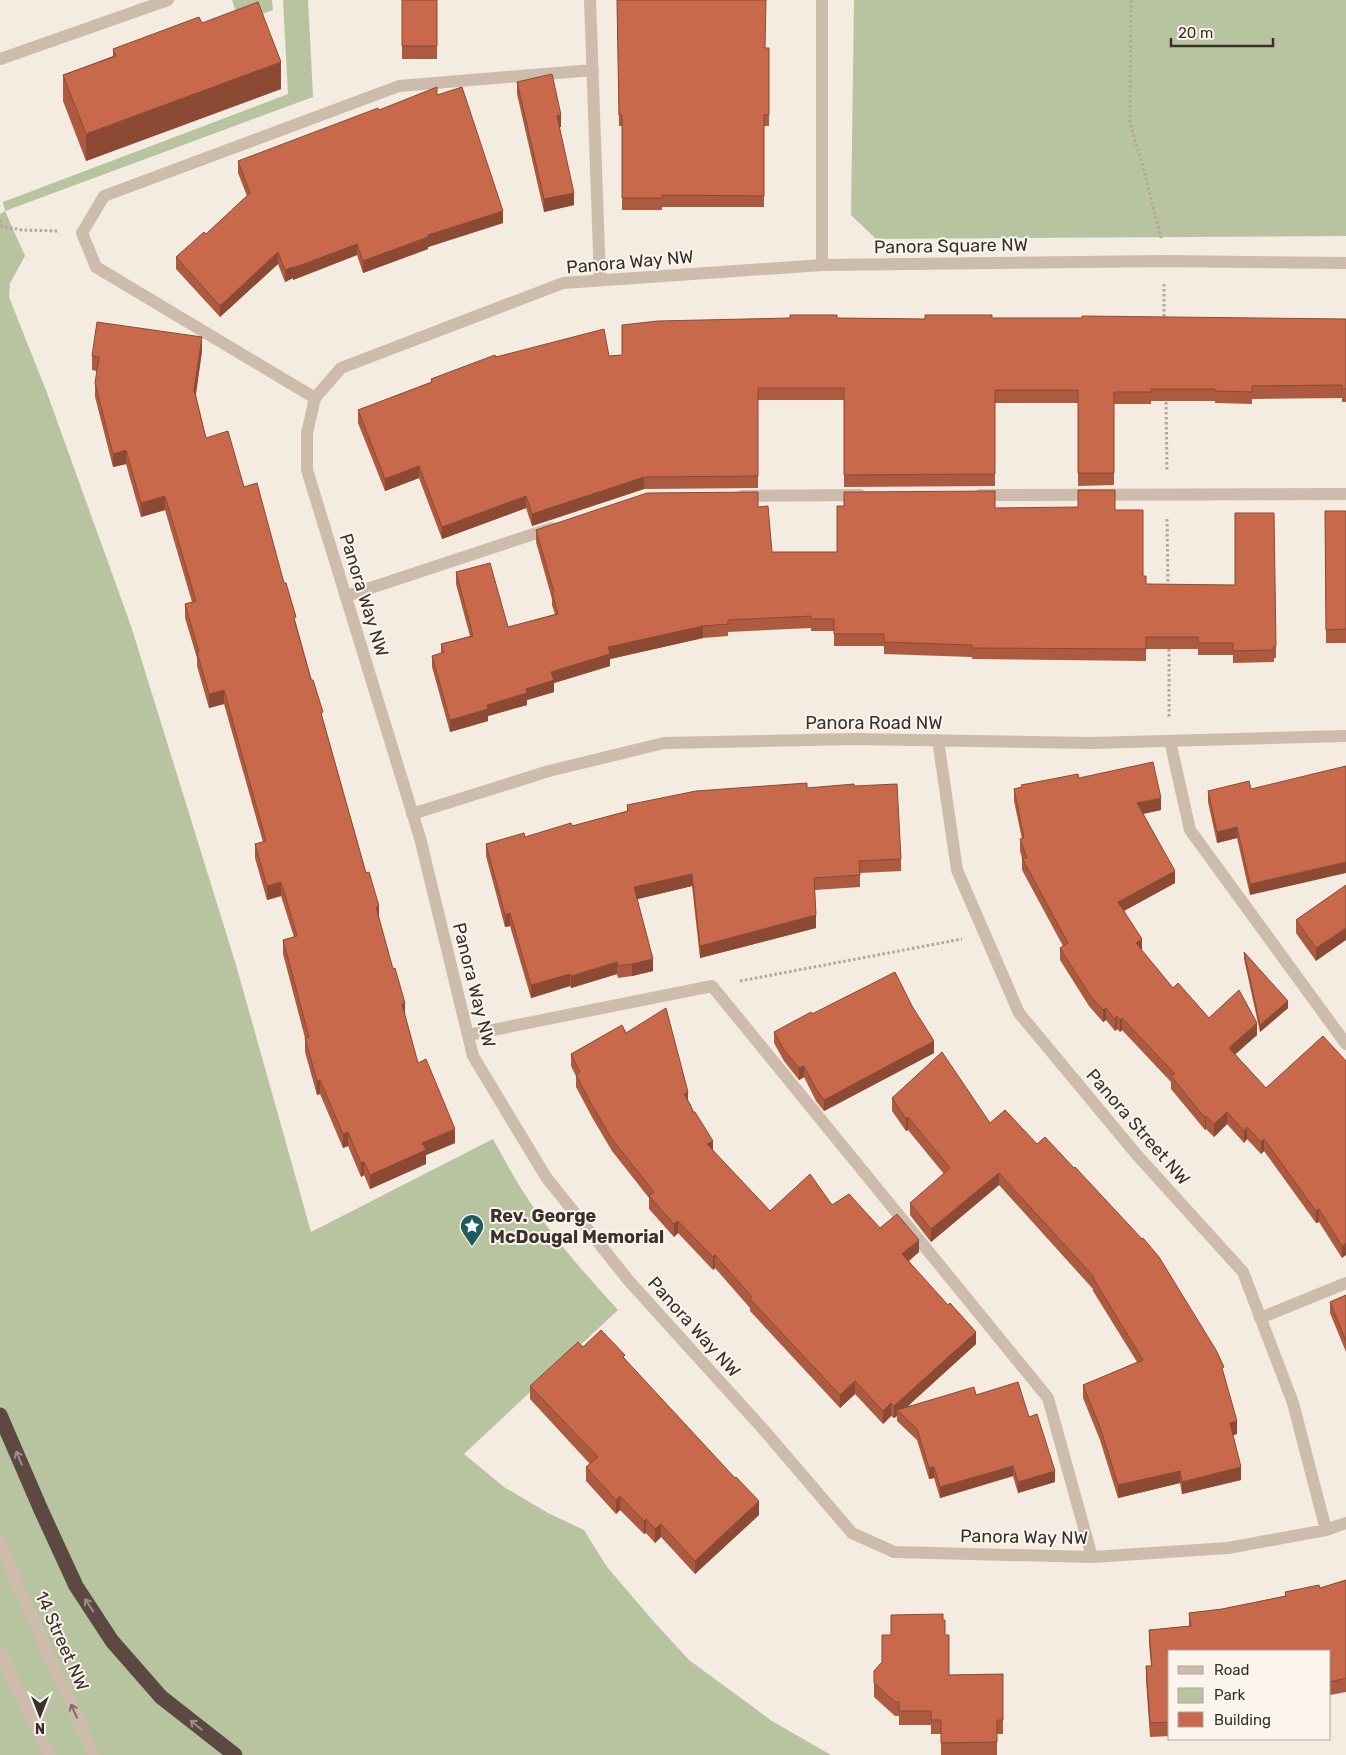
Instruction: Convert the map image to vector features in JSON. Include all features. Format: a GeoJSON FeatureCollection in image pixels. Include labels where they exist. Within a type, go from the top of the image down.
{"type":"FeatureCollection","features":[{"type":"Feature","properties":{"kind":"highway"},"geometry":{"type":"LineString","coordinates":[[0,1415],[76,1586],[112,1641],[161,1697],[235,1755]]}},
{"type":"Feature","properties":{"kind":"street"},"geometry":{"type":"LineString","coordinates":[[0,59],[168,0]]}},
{"type":"Feature","properties":{"kind":"street"},"geometry":{"type":"LineString","coordinates":[[590,0],[600,280]]}},
{"type":"Feature","properties":{"kind":"street"},"geometry":{"type":"LineString","coordinates":[[822,0],[822,265]]}},
{"type":"Feature","properties":{"kind":"street"},"geometry":{"type":"LineString","coordinates":[[315,398],[96,267],[82,232],[104,196],[399,86],[593,70]]}},
{"type":"Feature","properties":{"kind":"street","name":"Panora Square NW"},"geometry":{"type":"LineString","coordinates":[[822,265],[1163,261],[1346,263]]}},
{"type":"Feature","properties":{"kind":"street","name":"Panora Way NW"},"geometry":{"type":"LineString","coordinates":[[822,265],[563,283],[341,368],[315,398],[307,433],[307,470],[420,838],[473,1056],[546,1177],[629,1281],[756,1422],[852,1533],[894,1552],[1092,1557],[1228,1548],[1326,1530],[1346,1523]]}},
{"type":"Feature","properties":{"kind":"street"},"geometry":{"type":"LineString","coordinates":[[970,495],[1346,494]]}},
{"type":"Feature","properties":{"kind":"street"},"geometry":{"type":"LineString","coordinates":[[734,496],[872,495]]}},
{"type":"Feature","properties":{"kind":"street"},"geometry":{"type":"LineString","coordinates":[[346,596],[561,525]]}},
{"type":"Feature","properties":{"kind":"street","name":"Panora Road NW"},"geometry":{"type":"LineString","coordinates":[[412,814],[548,772],[664,743],[854,739],[1091,743],[1346,736]]}},
{"type":"Feature","properties":{"kind":"street","name":"Panora Street NW"},"geometry":{"type":"LineString","coordinates":[[938,740],[957,870],[1019,1013],[1137,1155],[1243,1272],[1292,1403],[1326,1530]]}},
{"type":"Feature","properties":{"kind":"street"},"geometry":{"type":"LineString","coordinates":[[1170,741],[1190,830],[1346,1044]]}},
{"type":"Feature","properties":{"kind":"street"},"geometry":{"type":"LineString","coordinates":[[468,1035],[712,986],[1048,1398],[1092,1557]]}},
{"type":"Feature","properties":{"kind":"street"},"geometry":{"type":"LineString","coordinates":[[1260,1318],[1346,1283]]}},
{"type":"Feature","properties":{"kind":"street","name":"14 Street NW"},"geometry":{"type":"LineString","coordinates":[[0,1540],[19,1588],[94,1755]]}},
{"type":"Feature","properties":{"kind":"street"},"geometry":{"type":"LineString","coordinates":[[0,1651],[49,1755]]}},
{"type":"Feature","properties":{"kind":"path"},"geometry":{"type":"LineString","coordinates":[[1131,0],[1130,123],[1144,167],[1161,237],[1163,261]]}},
{"type":"Feature","properties":{"kind":"path"},"geometry":{"type":"LineString","coordinates":[[0,220],[1,226],[22,230],[82,232]]}},
{"type":"Feature","properties":{"kind":"path"},"geometry":{"type":"LineString","coordinates":[[712,986],[985,935]]}},
{"type":"Feature","properties":{"kind":"green space"},"geometry":{"type":"Polygon","coordinates":[[[232,0],[272,0],[273,10],[239,22],[232,0]]]}},
{"type":"Feature","properties":{"kind":"green space"},"geometry":{"type":"Polygon","coordinates":[[[283,0],[308,0],[313,97],[5,211],[3,202],[288,94],[283,0]]]}},
{"type":"Feature","properties":{"kind":"green space"},"geometry":{"type":"Polygon","coordinates":[[[854,0],[1346,0],[1346,236],[876,239],[851,215],[854,0]]]}},
{"type":"Feature","properties":{"kind":"green space"},"geometry":{"type":"Polygon","coordinates":[[[5,211],[25,256],[10,283],[9,297],[47,393],[131,626],[236,965],[311,1232],[493,1139],[538,1214],[582,1270],[618,1310],[464,1454],[504,1487],[548,1513],[584,1530],[607,1567],[689,1660],[772,1721],[831,1755],[0,1755],[0,214],[5,211]]]}},
{"type":"Feature","properties":{"kind":"building"},"geometry":{"type":"Polygon","coordinates":[[[402,0],[437,0],[437,46],[402,46],[402,0]]]}},
{"type":"Feature","properties":{"kind":"building"},"geometry":{"type":"Polygon","coordinates":[[[617,0],[766,0],[765,48],[769,48],[769,115],[764,115],[764,196],[662,195],[662,198],[622,198],[622,115],[619,115],[617,0]]]}},
{"type":"Feature","properties":{"kind":"building"},"geometry":{"type":"Polygon","coordinates":[[[258,2],[281,62],[86,134],[63,75],[116,56],[113,49],[199,17],[202,23],[258,2]]]}},
{"type":"Feature","properties":{"kind":"building"},"geometry":{"type":"Polygon","coordinates":[[[552,74],[561,115],[557,116],[574,193],[544,199],[517,82],[552,74]]]}},
{"type":"Feature","properties":{"kind":"building"},"geometry":{"type":"Polygon","coordinates":[[[437,87],[437,95],[462,87],[503,211],[428,235],[428,237],[363,261],[357,244],[285,270],[278,252],[220,306],[176,257],[204,232],[206,234],[250,193],[238,161],[437,87]]]}},
{"type":"Feature","properties":{"kind":"building"},"geometry":{"type":"Polygon","coordinates":[[[790,315],[837,315],[837,318],[925,319],[925,315],[992,315],[992,318],[1082,318],[1082,316],[1346,319],[1346,389],[1342,389],[1342,385],[1252,386],[1252,392],[1215,391],[1215,389],[1151,389],[1151,392],[1114,392],[1114,473],[1078,473],[1078,390],[995,390],[995,474],[844,475],[844,388],[758,388],[758,476],[644,477],[532,514],[526,496],[442,527],[419,466],[385,479],[358,410],[432,382],[431,379],[495,355],[496,357],[604,329],[609,356],[622,355],[622,325],[658,321],[790,318],[790,315]]]}},
{"type":"Feature","properties":{"kind":"building"},"geometry":{"type":"Polygon","coordinates":[[[97,322],[202,337],[194,390],[206,438],[228,431],[244,487],[257,483],[284,583],[286,583],[296,617],[294,618],[311,680],[313,680],[323,712],[321,713],[366,873],[369,872],[379,906],[376,907],[393,969],[395,968],[405,1003],[402,1004],[418,1063],[426,1059],[455,1129],[422,1143],[426,1150],[370,1175],[364,1162],[361,1163],[348,1132],[343,1134],[320,1080],[317,1081],[305,1038],[309,1037],[283,940],[297,936],[281,882],[267,886],[255,844],[266,841],[224,690],[209,694],[185,604],[196,601],[165,496],[141,503],[126,450],[113,454],[95,383],[99,357],[92,356],[97,322]]]}},
{"type":"Feature","properties":{"kind":"building"},"geometry":{"type":"Polygon","coordinates":[[[1078,490],[1115,490],[1115,510],[1143,510],[1143,576],[1146,576],[1146,584],[1235,585],[1235,513],[1274,513],[1276,646],[1274,646],[1274,650],[1233,651],[1233,643],[1198,643],[1198,637],[1146,637],[1146,649],[972,648],[972,645],[884,642],[884,634],[834,634],[834,619],[811,619],[811,616],[728,620],[728,624],[703,626],[608,647],[610,654],[551,672],[554,680],[526,689],[527,693],[487,705],[488,709],[450,720],[432,656],[444,652],[441,644],[473,636],[456,572],[490,563],[508,627],[558,614],[552,593],[554,592],[536,530],[647,493],[758,492],[758,507],[768,506],[772,552],[837,552],[837,506],[844,506],[844,492],[995,491],[995,508],[1078,507],[1078,490]]]}},
{"type":"Feature","properties":{"kind":"building"},"geometry":{"type":"Polygon","coordinates":[[[1325,511],[1346,511],[1346,629],[1326,630],[1325,511]]]}},
{"type":"Feature","properties":{"kind":"building"},"geometry":{"type":"Polygon","coordinates":[[[1153,762],[1161,798],[1137,803],[1175,871],[1118,902],[1142,939],[1136,943],[1173,988],[1178,983],[1209,1018],[1239,990],[1257,1023],[1229,1048],[1266,1088],[1323,1036],[1346,1061],[1346,1243],[1342,1246],[1319,1209],[1316,1211],[1264,1139],[1261,1142],[1247,1127],[1244,1131],[1227,1112],[1214,1124],[1206,1116],[1205,1118],[1171,1076],[1175,1074],[1122,1018],[1120,1020],[1117,1016],[1115,1019],[1106,1008],[1103,1010],[1089,994],[1060,948],[1068,943],[1022,858],[1027,858],[1020,839],[1024,838],[1014,789],[1022,787],[1021,785],[1078,774],[1079,778],[1153,762]]]}},
{"type":"Feature","properties":{"kind":"building"},"geometry":{"type":"Polygon","coordinates":[[[1346,766],[1346,862],[1250,884],[1237,827],[1217,832],[1208,791],[1249,781],[1251,789],[1346,766]]]}},
{"type":"Feature","properties":{"kind":"building"},"geometry":{"type":"Polygon","coordinates":[[[807,783],[807,788],[854,784],[854,786],[897,784],[901,859],[859,861],[860,875],[814,878],[816,915],[700,946],[692,874],[634,887],[653,959],[618,966],[617,962],[571,976],[570,974],[531,985],[510,913],[505,915],[486,844],[524,833],[525,837],[571,823],[572,826],[628,811],[627,805],[696,791],[807,783]]]}},
{"type":"Feature","properties":{"kind":"building"},"geometry":{"type":"Polygon","coordinates":[[[1346,885],[1346,928],[1316,948],[1296,920],[1346,885]]]}},
{"type":"Feature","properties":{"kind":"building"},"geometry":{"type":"Polygon","coordinates":[[[1244,952],[1288,1001],[1260,1025],[1244,952]]]}},
{"type":"Feature","properties":{"kind":"building"},"geometry":{"type":"Polygon","coordinates":[[[895,972],[912,1006],[934,1041],[824,1100],[804,1066],[799,1068],[784,1050],[774,1032],[895,972]]]}},
{"type":"Feature","properties":{"kind":"building"},"geometry":{"type":"Polygon","coordinates":[[[666,1008],[688,1092],[684,1094],[693,1112],[695,1112],[713,1141],[707,1144],[770,1211],[810,1174],[832,1205],[849,1194],[880,1228],[897,1214],[919,1240],[902,1254],[948,1305],[950,1303],[976,1332],[894,1406],[891,1403],[883,1411],[855,1381],[840,1395],[750,1299],[752,1297],[715,1255],[713,1257],[678,1221],[674,1224],[649,1196],[654,1192],[612,1139],[593,1107],[576,1075],[580,1072],[571,1054],[622,1025],[626,1033],[666,1008]]]}},
{"type":"Feature","properties":{"kind":"building"},"geometry":{"type":"Polygon","coordinates":[[[942,1052],[990,1123],[1005,1110],[1037,1144],[1045,1137],[1159,1257],[1216,1350],[1224,1367],[1222,1368],[1237,1421],[1230,1423],[1241,1467],[1182,1482],[1180,1471],[1118,1485],[1100,1427],[1083,1385],[1143,1360],[1094,1277],[999,1173],[931,1229],[910,1203],[950,1168],[908,1117],[906,1119],[892,1098],[942,1052]]]}},
{"type":"Feature","properties":{"kind":"building"},"geometry":{"type":"Polygon","coordinates":[[[1346,1295],[1346,1341],[1330,1302],[1346,1295]]]}},
{"type":"Feature","properties":{"kind":"building"},"geometry":{"type":"Polygon","coordinates":[[[601,1330],[625,1355],[623,1357],[735,1478],[759,1501],[695,1561],[661,1524],[655,1529],[646,1519],[644,1521],[620,1496],[616,1500],[586,1467],[598,1457],[530,1386],[578,1342],[583,1347],[601,1330]]]}},
{"type":"Feature","properties":{"kind":"building"},"geometry":{"type":"Polygon","coordinates":[[[1018,1382],[1029,1417],[1037,1414],[1055,1471],[1018,1482],[1013,1466],[940,1487],[934,1467],[929,1468],[917,1429],[897,1410],[974,1387],[976,1395],[1018,1382]]]}},
{"type":"Feature","properties":{"kind":"building"},"geometry":{"type":"Polygon","coordinates":[[[1346,1580],[1346,1678],[1331,1682],[1331,1650],[1168,1650],[1168,1722],[1150,1723],[1146,1666],[1152,1666],[1149,1630],[1191,1626],[1189,1613],[1222,1609],[1286,1596],[1285,1592],[1319,1585],[1320,1588],[1346,1580]]]}},
{"type":"Feature","properties":{"kind":"building"},"geometry":{"type":"Polygon","coordinates":[[[943,1614],[945,1635],[949,1635],[949,1675],[1003,1674],[1003,1720],[997,1720],[997,1742],[941,1743],[941,1720],[931,1720],[931,1711],[899,1711],[899,1702],[895,1702],[874,1683],[874,1671],[882,1662],[882,1635],[891,1635],[891,1615],[943,1614]]]}},
{"type":"Feature","properties":{"kind":"place","name":"Rev. George McDougal Memorial"},"geometry":{"type":"Point","coordinates":[472,1247]}}]}
